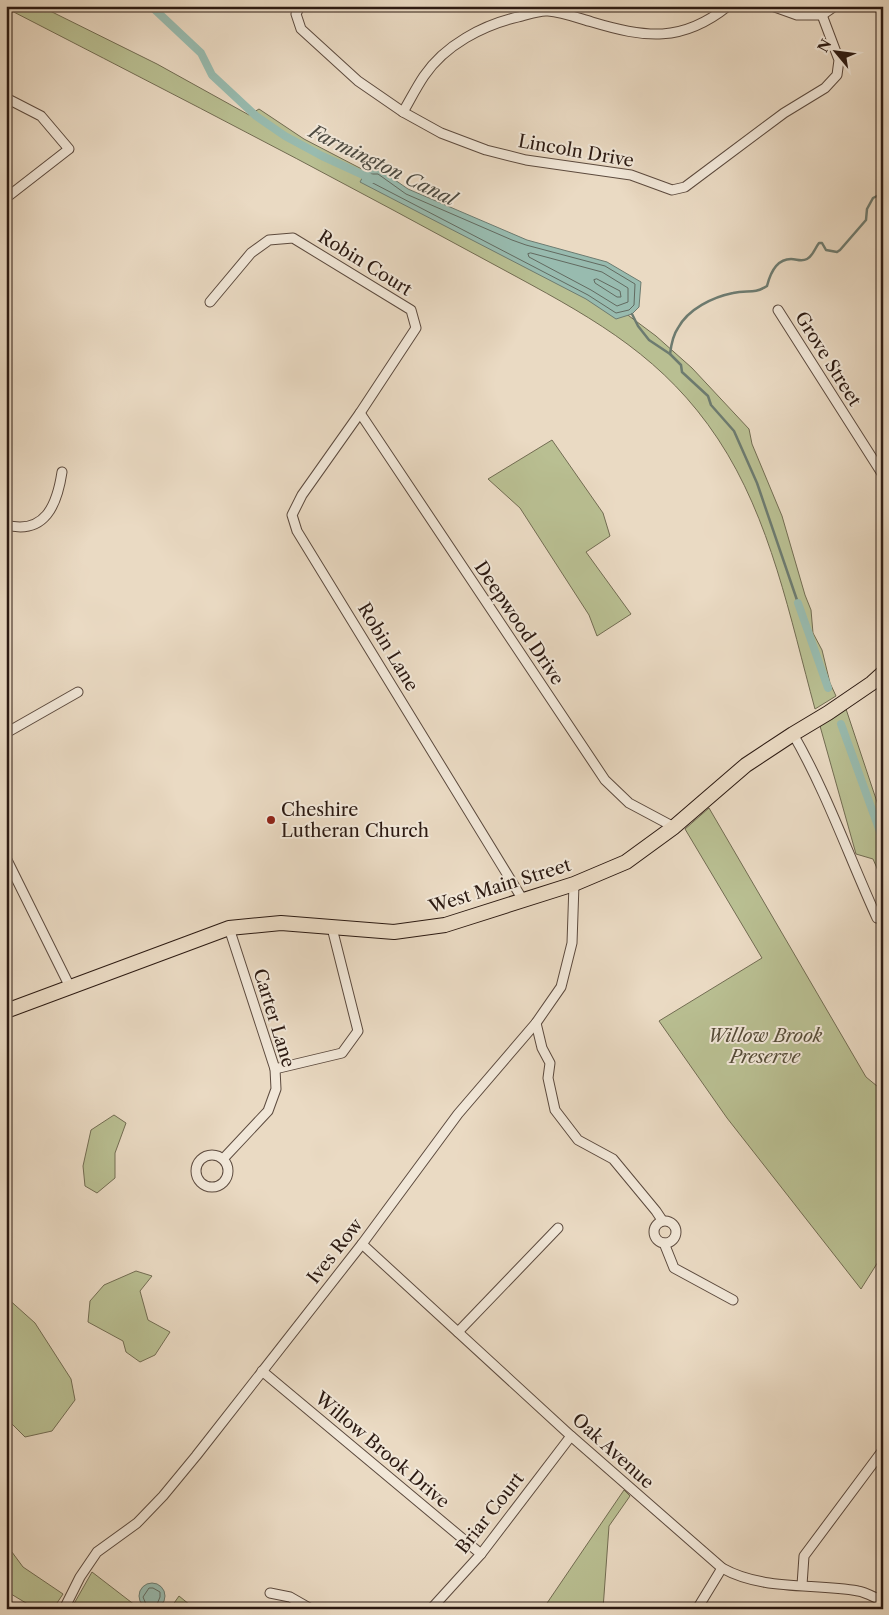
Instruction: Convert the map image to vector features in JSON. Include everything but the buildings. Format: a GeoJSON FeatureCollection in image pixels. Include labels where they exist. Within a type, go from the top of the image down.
{"type":"FeatureCollection","features":[{"type":"Feature","properties":{"kind":"main road","name":"West Main Street"},"geometry":{"type":"LineString","coordinates":[[6,1011],[229,928],[281,923],[394,932],[440,926],[574,884],[626,862],[674,827],[746,765],[793,734],[817,710],[877,673],[883,672]]}},
{"type":"Feature","properties":{"kind":"street","name":"Lincoln Drive"},"geometry":{"type":"LineString","coordinates":[[300,6],[296,14],[301,29],[358,81],[403,112],[441,133],[486,150],[526,160],[631,175],[672,190],[685,187],[784,113],[825,88],[837,75],[838,60],[822,15]]}},
{"type":"Feature","properties":{"kind":"street"},"geometry":{"type":"LineString","coordinates":[[403,112],[424,75],[444,53],[470,35],[500,21],[546,8],[623,31],[652,35],[678,32],[714,18],[728,6]]}},
{"type":"Feature","properties":{"kind":"street"},"geometry":{"type":"LineString","coordinates":[[772,6],[798,15],[822,15],[835,6]]}},
{"type":"Feature","properties":{"kind":"street"},"geometry":{"type":"LineString","coordinates":[[6,98],[41,116],[69,149],[6,198]]}},
{"type":"Feature","properties":{"kind":"street","name":"Robin Court"},"geometry":{"type":"LineString","coordinates":[[210,302],[251,253],[269,240],[293,238],[410,310],[416,328],[360,413]]}},
{"type":"Feature","properties":{"kind":"street","name":"Grove Street"},"geometry":{"type":"LineString","coordinates":[[778,310],[883,476]]}},
{"type":"Feature","properties":{"kind":"street","name":"Deepwood Drive"},"geometry":{"type":"LineString","coordinates":[[360,413],[605,780],[629,803],[674,827]]}},
{"type":"Feature","properties":{"kind":"street","name":"Robin Lane"},"geometry":{"type":"LineString","coordinates":[[360,413],[302,495],[292,515],[297,531],[523,900]]}},
{"type":"Feature","properties":{"kind":"street"},"geometry":{"type":"LineString","coordinates":[[6,525],[19,528],[35,525],[50,512],[59,493],[62,472]]}},
{"type":"Feature","properties":{"kind":"street"},"geometry":{"type":"LineString","coordinates":[[6,733],[78,692]]}},
{"type":"Feature","properties":{"kind":"street"},"geometry":{"type":"LineString","coordinates":[[793,734],[822,788],[851,861],[877,918]]}},
{"type":"Feature","properties":{"kind":"street"},"geometry":{"type":"LineString","coordinates":[[6,858],[70,987]]}},
{"type":"Feature","properties":{"kind":"street","name":"Ives Row"},"geometry":{"type":"LineString","coordinates":[[64,1609],[80,1577],[97,1552],[137,1523],[163,1496],[362,1244],[458,1114],[536,1022],[561,987],[572,943],[574,884]]}},
{"type":"Feature","properties":{"kind":"street","name":"Carter Lane"},"geometry":{"type":"LineString","coordinates":[[223,1160],[268,1111],[276,1089],[276,1069],[229,928]]}},
{"type":"Feature","properties":{"kind":"street"},"geometry":{"type":"LineString","coordinates":[[276,1069],[342,1053],[358,1031],[332,928]]}},
{"type":"Feature","properties":{"kind":"street"},"geometry":{"type":"LineString","coordinates":[[536,1022],[542,1048],[550,1063],[548,1078],[555,1110],[578,1140],[613,1159],[662,1220],[672,1222],[676,1231],[674,1238],[664,1243]]}},
{"type":"Feature","properties":{"kind":"street"},"geometry":{"type":"LineString","coordinates":[[662,1220],[654,1227],[654,1234],[657,1240],[664,1243],[674,1268],[733,1300]]}},
{"type":"Feature","properties":{"kind":"street"},"geometry":{"type":"LineString","coordinates":[[458,1332],[558,1228]]}},
{"type":"Feature","properties":{"kind":"street","name":"Oak Avenue"},"geometry":{"type":"LineString","coordinates":[[362,1244],[571,1436],[722,1568],[736,1576],[768,1583],[860,1591],[883,1601]]}},
{"type":"Feature","properties":{"kind":"street","name":"Willow Brook Drive"},"geometry":{"type":"LineString","coordinates":[[262,1371],[481,1554]]}},
{"type":"Feature","properties":{"kind":"street","name":"Briar Court"},"geometry":{"type":"LineString","coordinates":[[431,1609],[481,1554],[571,1436]]}},
{"type":"Feature","properties":{"kind":"street"},"geometry":{"type":"LineString","coordinates":[[802,1585],[804,1556],[883,1450]]}},
{"type":"Feature","properties":{"kind":"street"},"geometry":{"type":"LineString","coordinates":[[697,1609],[722,1568]]}},
{"type":"Feature","properties":{"kind":"street"},"geometry":{"type":"LineString","coordinates":[[270,1593],[290,1597],[310,1609]]}},
{"type":"Feature","properties":{"kind":"green space"},"geometry":{"type":"Polygon","coordinates":[[[6,6],[40,6],[157,64],[249,115],[259,109],[304,139],[506,244],[617,307],[656,336],[692,368],[749,429],[752,444],[782,516],[811,610],[813,633],[822,650],[830,683],[836,696],[815,709],[777,570],[765,536],[752,502],[718,439],[676,386],[628,344],[547,293],[297,159],[6,8],[6,6]]]}},
{"type":"Feature","properties":{"kind":"green space"},"geometry":{"type":"Polygon","coordinates":[[[552,440],[603,513],[610,536],[586,552],[631,614],[597,636],[589,615],[520,508],[488,479],[552,440]]]}},
{"type":"Feature","properties":{"kind":"green space"},"geometry":{"type":"Polygon","coordinates":[[[846,709],[883,820],[883,882],[873,859],[856,854],[820,726],[846,709]]]}},
{"type":"Feature","properties":{"kind":"green space","name":"Willow Brook Preserve"},"geometry":{"type":"Polygon","coordinates":[[[709,808],[866,1077],[883,1091],[883,1254],[861,1289],[727,1118],[659,1021],[762,958],[685,829],[709,808]]]}},
{"type":"Feature","properties":{"kind":"green space"},"geometry":{"type":"Polygon","coordinates":[[[114,1115],[126,1123],[115,1153],[115,1178],[97,1193],[85,1186],[83,1166],[91,1130],[114,1115]]]}},
{"type":"Feature","properties":{"kind":"green space"},"geometry":{"type":"Polygon","coordinates":[[[136,1271],[152,1276],[140,1291],[148,1320],[170,1332],[155,1355],[140,1362],[126,1352],[123,1341],[88,1322],[90,1301],[104,1285],[136,1271]]]}},
{"type":"Feature","properties":{"kind":"green space"},"geometry":{"type":"Polygon","coordinates":[[[6,1297],[35,1323],[71,1379],[75,1400],[52,1431],[25,1437],[6,1418],[6,1297]]]}},
{"type":"Feature","properties":{"kind":"green space"},"geometry":{"type":"Polygon","coordinates":[[[624,1490],[630,1496],[609,1526],[603,1609],[543,1609],[624,1490]]]}},
{"type":"Feature","properties":{"kind":"green space"},"geometry":{"type":"Polygon","coordinates":[[[6,1544],[23,1567],[63,1594],[53,1609],[36,1609],[6,1591],[6,1544]]]}},
{"type":"Feature","properties":{"kind":"green space"},"geometry":{"type":"Polygon","coordinates":[[[92,1572],[140,1609],[71,1609],[92,1572]]]}},
{"type":"Feature","properties":{"kind":"green space"},"geometry":{"type":"Polygon","coordinates":[[[179,1596],[195,1609],[170,1609],[179,1596]]]}},
{"type":"Feature","properties":{"kind":"water"},"geometry":{"type":"Polygon","coordinates":[[[367,169],[379,169],[408,189],[527,240],[607,262],[641,282],[639,307],[632,314],[616,319],[586,299],[360,182],[367,169]]]}},
{"type":"Feature","properties":{"kind":"water"},"geometry":{"type":"Polygon","coordinates":[[[152,1583],[161,1587],[165,1596],[161,1605],[152,1609],[143,1605],[139,1596],[143,1587],[152,1583]]]}},
{"type":"Feature","properties":{"kind":"waterway","name":"Farmington Canal"},"geometry":{"type":"LineString","coordinates":[[151,6],[201,53],[212,75],[256,116],[285,136],[322,156],[372,179]]}},
{"type":"Feature","properties":{"kind":"waterway"},"geometry":{"type":"LineString","coordinates":[[670,354],[676,331],[688,315],[709,301],[725,295],[762,289],[767,286],[772,272],[778,264],[791,259],[803,260],[809,258],[819,243],[822,243],[826,250],[837,252],[866,220],[867,209],[873,198],[883,193]]}},
{"type":"Feature","properties":{"kind":"waterway"},"geometry":{"type":"LineString","coordinates":[[632,314],[638,326],[649,340],[670,354],[681,365],[682,372],[708,396],[711,405],[734,431],[757,483],[798,603]]}},
{"type":"Feature","properties":{"kind":"waterway","name":"Farmington Canal"},"geometry":{"type":"LineString","coordinates":[[798,603],[828,688]]}},
{"type":"Feature","properties":{"kind":"waterway","name":"Farmington Canal"},"geometry":{"type":"LineString","coordinates":[[841,724],[883,840]]}},
{"type":"Feature","properties":{"kind":"place","name":"Cheshire Lutheran Church"},"geometry":{"type":"Point","coordinates":[271,820]}}]}
